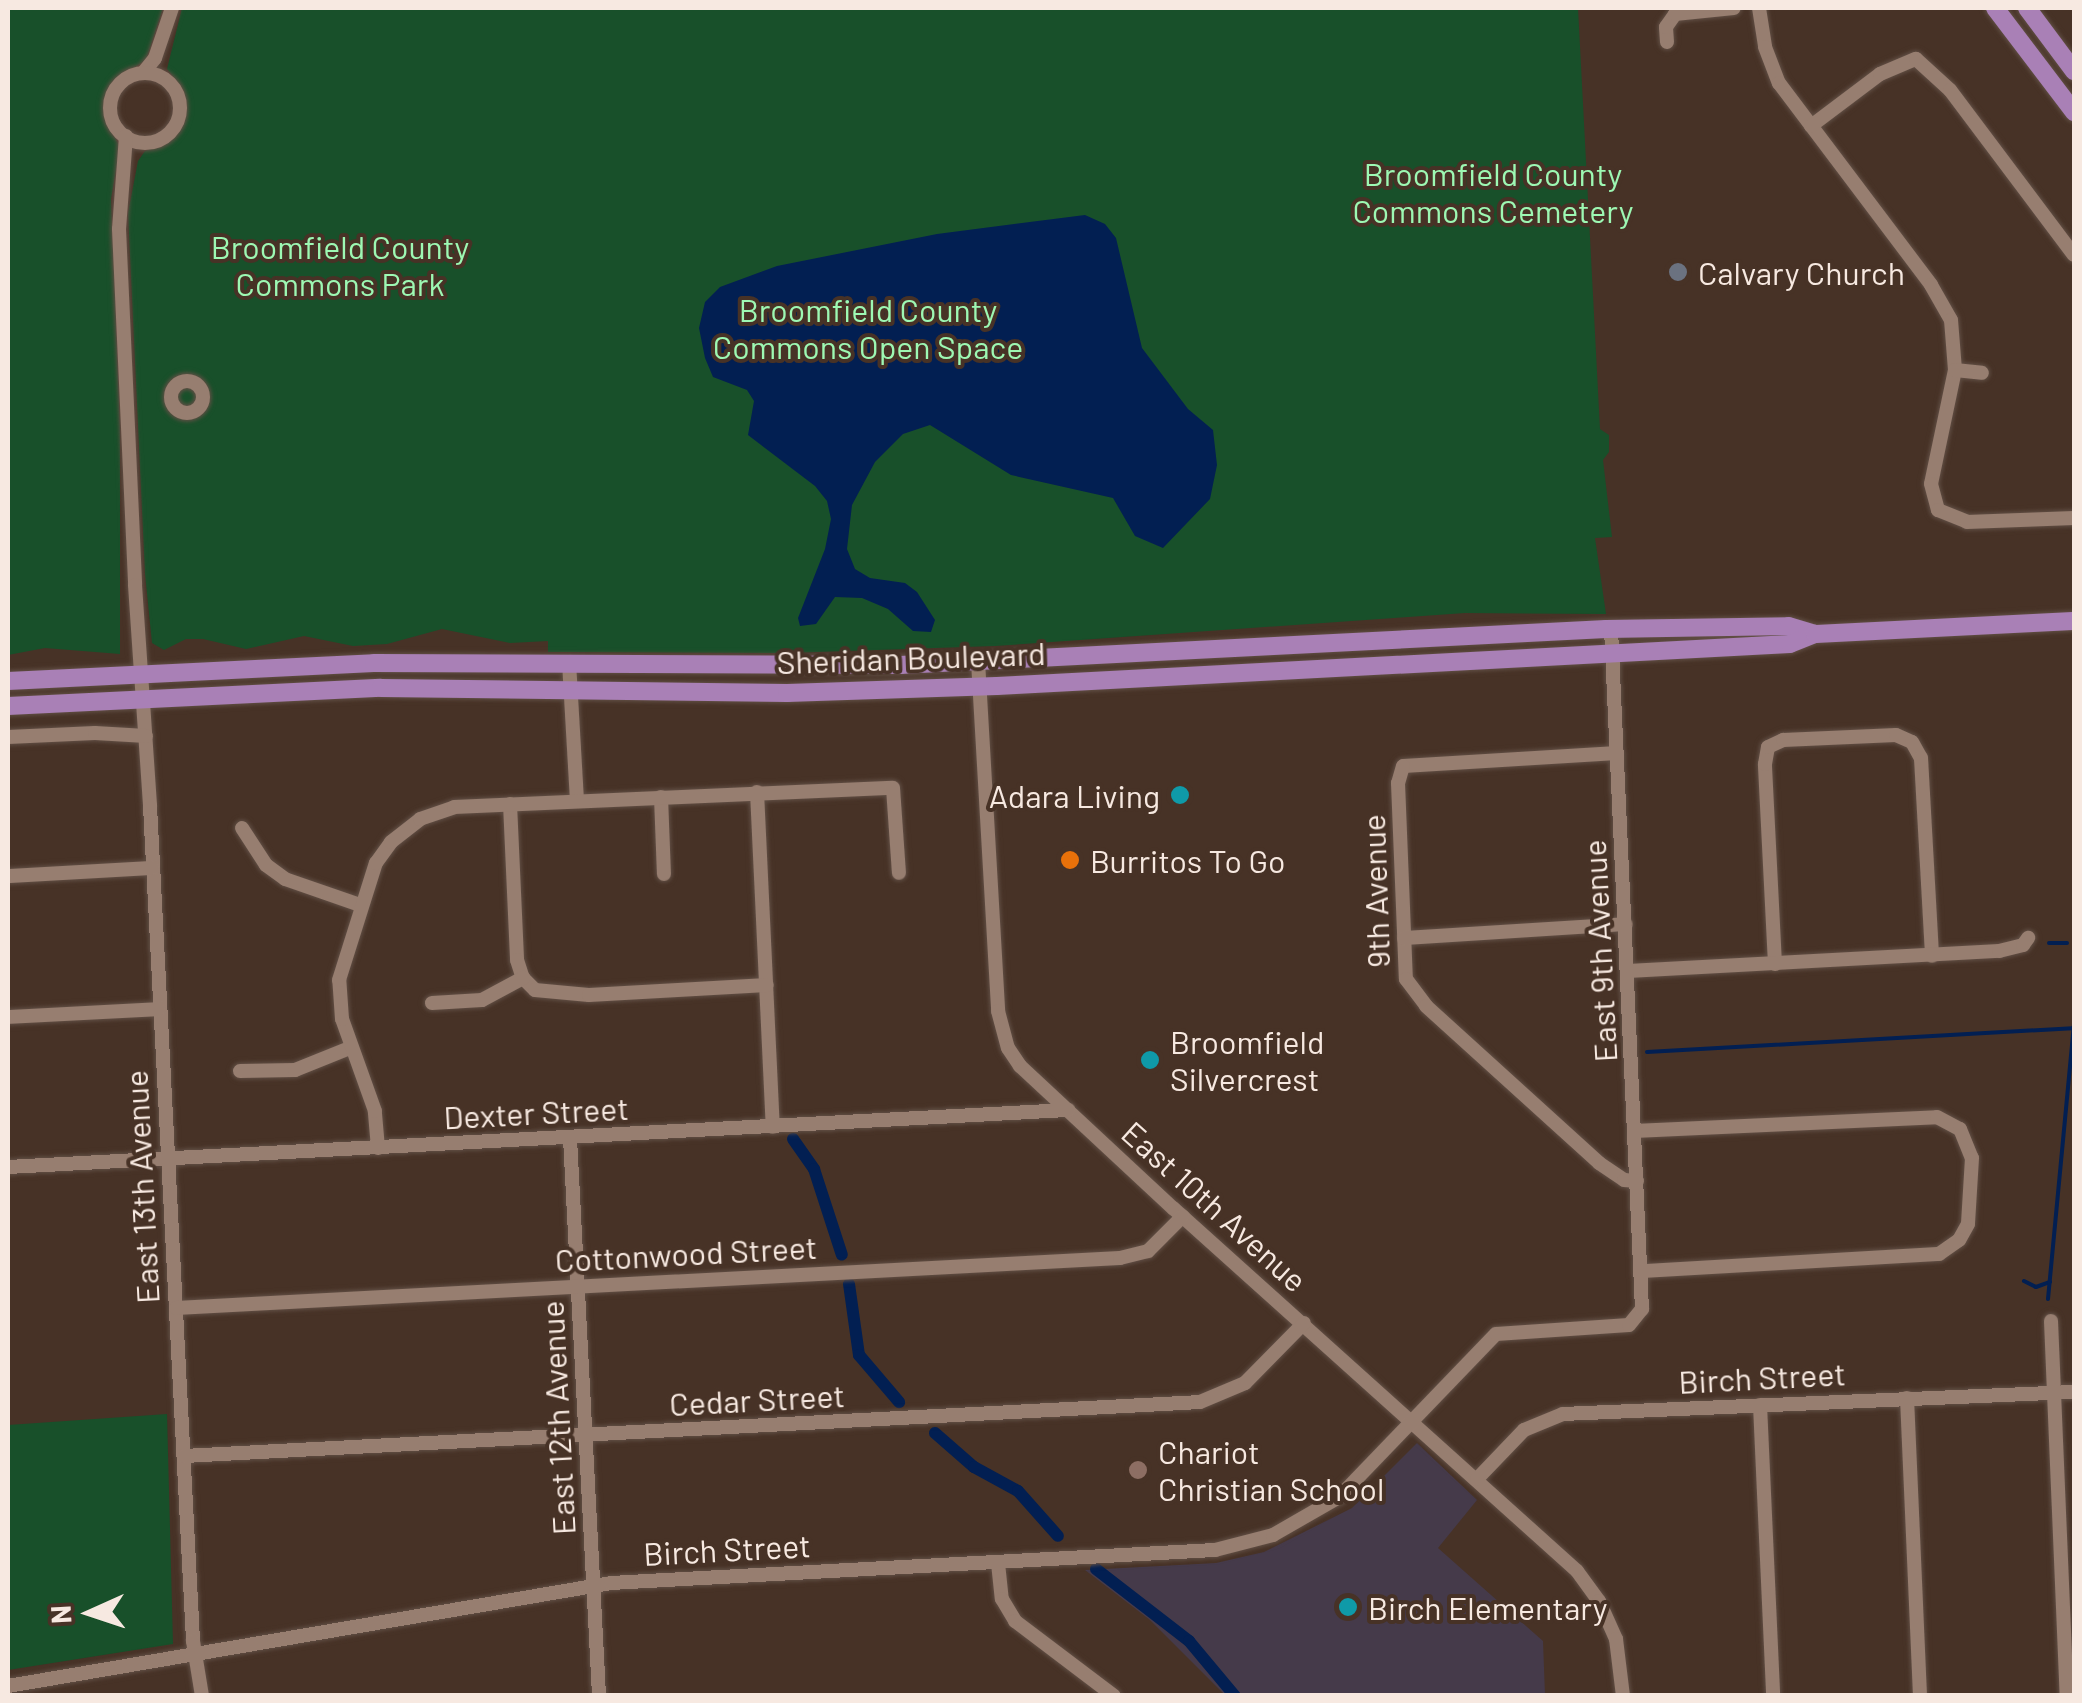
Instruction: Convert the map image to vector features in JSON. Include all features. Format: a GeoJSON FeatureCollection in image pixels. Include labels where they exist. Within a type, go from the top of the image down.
{"type":"FeatureCollection","features":[{"type":"Feature","properties":{"kind":"main road"},"geometry":{"type":"LineString","coordinates":[[1995,8],[2074,112]]}},
{"type":"Feature","properties":{"kind":"main road"},"geometry":{"type":"LineString","coordinates":[[2027,8],[2074,71]]}},
{"type":"Feature","properties":{"kind":"main road","name":"Sheridan Boulevard"},"geometry":{"type":"LineString","coordinates":[[8,706],[381,688],[787,693],[980,686],[1790,644],[1815,634],[2074,621]]}},
{"type":"Feature","properties":{"kind":"main road","name":"Sheridan Boulevard"},"geometry":{"type":"LineString","coordinates":[[8,682],[391,662],[810,667],[1612,629],[1789,626],[1815,634]]}},
{"type":"Feature","properties":{"kind":"street"},"geometry":{"type":"LineString","coordinates":[[166,35],[143,73],[120,83],[110,102],[114,123],[126,136],[146,142],[164,137],[178,120],[178,98],[164,78],[172,8]]}},
{"type":"Feature","properties":{"kind":"street"},"geometry":{"type":"LineString","coordinates":[[1667,42],[1666,27],[1674,14],[1734,8]]}},
{"type":"Feature","properties":{"kind":"street"},"geometry":{"type":"LineString","coordinates":[[1759,8],[1774,72],[1944,305],[1955,333],[1956,370],[1932,472],[1931,491],[1940,512],[1967,522],[2074,518]]}},
{"type":"Feature","properties":{"kind":"street"},"geometry":{"type":"LineString","coordinates":[[1811,126],[1880,74],[1916,53],[1950,90],[2074,255]]}},
{"type":"Feature","properties":{"kind":"street"},"geometry":{"type":"LineString","coordinates":[[143,73],[164,78]]}},
{"type":"Feature","properties":{"kind":"street"},"geometry":{"type":"LineString","coordinates":[[126,136],[126,179]]}},
{"type":"Feature","properties":{"kind":"street"},"geometry":{"type":"LineString","coordinates":[[126,179],[146,142]]}},
{"type":"Feature","properties":{"kind":"street","name":"East 13th Avenue"},"geometry":{"type":"LineString","coordinates":[[126,179],[120,230],[140,675],[194,1654],[202,1696]]}},
{"type":"Feature","properties":{"kind":"street"},"geometry":{"type":"LineString","coordinates":[[1956,370],[1982,373]]}},
{"type":"Feature","properties":{"kind":"street"},"geometry":{"type":"LineString","coordinates":[[1926,522],[1940,512]]}},
{"type":"Feature","properties":{"kind":"street","name":"East 9th Avenue"},"geometry":{"type":"LineString","coordinates":[[1414,1422],[1496,1334],[1625,1326],[1635,1321],[1642,1309],[1612,629]]}},
{"type":"Feature","properties":{"kind":"street","name":"East 10th Avenue"},"geometry":{"type":"LineString","coordinates":[[978,661],[1001,1032],[1020,1066],[1570,1564],[1599,1601],[1616,1639],[1624,1696]]}},
{"type":"Feature","properties":{"kind":"street"},"geometry":{"type":"LineString","coordinates":[[569,662],[577,801]]}},
{"type":"Feature","properties":{"kind":"street"},"geometry":{"type":"LineString","coordinates":[[8,737],[95,733],[146,736]]}},
{"type":"Feature","properties":{"kind":"street"},"geometry":{"type":"LineString","coordinates":[[1774,964],[1765,764],[1768,747],[1783,740],[1896,735],[1912,742],[1921,758],[1932,956]]}},
{"type":"Feature","properties":{"kind":"street","name":"9th Avenue"},"geometry":{"type":"LineString","coordinates":[[1617,753],[1403,766],[1398,783],[1404,938],[1406,979],[1426,1006],[1598,1164],[1624,1180],[1637,1181]]}},
{"type":"Feature","properties":{"kind":"street"},"geometry":{"type":"LineString","coordinates":[[378,1148],[375,1111],[342,1019],[339,980],[371,874],[391,842],[420,819],[454,808],[510,804],[893,788],[899,873]]}},
{"type":"Feature","properties":{"kind":"street"},"geometry":{"type":"LineString","coordinates":[[758,792],[774,1127]]}},
{"type":"Feature","properties":{"kind":"street"},"geometry":{"type":"LineString","coordinates":[[661,797],[664,874]]}},
{"type":"Feature","properties":{"kind":"street"},"geometry":{"type":"LineString","coordinates":[[510,804],[517,960],[523,978],[535,990],[558,996],[767,985]]}},
{"type":"Feature","properties":{"kind":"street"},"geometry":{"type":"LineString","coordinates":[[242,828],[266,865],[285,879],[360,905]]}},
{"type":"Feature","properties":{"kind":"street"},"geometry":{"type":"LineString","coordinates":[[8,876],[153,868]]}},
{"type":"Feature","properties":{"kind":"street"},"geometry":{"type":"LineString","coordinates":[[1404,938],[1626,924]]}},
{"type":"Feature","properties":{"kind":"street"},"geometry":{"type":"LineString","coordinates":[[1628,971],[1999,951],[2023,945],[2028,938]]}},
{"type":"Feature","properties":{"kind":"street"},"geometry":{"type":"LineString","coordinates":[[432,1003],[482,1000],[523,978]]}},
{"type":"Feature","properties":{"kind":"street"},"geometry":{"type":"LineString","coordinates":[[8,1017],[160,1009]]}},
{"type":"Feature","properties":{"kind":"street"},"geometry":{"type":"LineString","coordinates":[[240,1070],[295,1070],[352,1047]]}},
{"type":"Feature","properties":{"kind":"street","name":"Dexter Street"},"geometry":{"type":"LineString","coordinates":[[8,1167],[1068,1110]]}},
{"type":"Feature","properties":{"kind":"street"},"geometry":{"type":"LineString","coordinates":[[1634,1131],[1937,1116],[1960,1129],[1967,1139],[1970,1180],[1968,1224],[1959,1240],[1939,1254],[1640,1271]]}},
{"type":"Feature","properties":{"kind":"street","name":"East 12th Avenue"},"geometry":{"type":"LineString","coordinates":[[570,1138],[598,1696]]}},
{"type":"Feature","properties":{"kind":"street","name":"Cottonwood Street"},"geometry":{"type":"LineString","coordinates":[[176,1308],[1120,1258],[1156,1246],[1183,1216]]}},
{"type":"Feature","properties":{"kind":"street"},"geometry":{"type":"LineString","coordinates":[[2051,1321],[2068,1696]]}},
{"type":"Feature","properties":{"kind":"street","name":"Cedar Street"},"geometry":{"type":"LineString","coordinates":[[184,1456],[1200,1402],[1245,1383],[1304,1324]]}},
{"type":"Feature","properties":{"kind":"street","name":"Birch Street"},"geometry":{"type":"LineString","coordinates":[[1477,1479],[1524,1430],[1551,1416],[2074,1392]]}},
{"type":"Feature","properties":{"kind":"street"},"geometry":{"type":"LineString","coordinates":[[1906,1398],[1920,1696]]}},
{"type":"Feature","properties":{"kind":"street"},"geometry":{"type":"LineString","coordinates":[[1760,1405],[1773,1696]]}},
{"type":"Feature","properties":{"kind":"street","name":"Birch Street"},"geometry":{"type":"LineString","coordinates":[[8,1686],[593,1585],[1204,1551],[1260,1540],[1295,1525],[1339,1497],[1414,1422]]}},
{"type":"Feature","properties":{"kind":"street"},"geometry":{"type":"LineString","coordinates":[[998,1563],[1002,1599],[1015,1621],[1114,1696]]}},
{"type":"Feature","properties":{"kind":"shaded area"},"geometry":{"type":"Polygon","coordinates":[[[1417,1443],[1477,1500],[1438,1548],[1543,1641],[1545,1695],[1225,1695],[1150,1620],[1085,1570],[1216,1563],[1264,1552],[1352,1508],[1417,1443]]]}},
{"type":"Feature","properties":{"kind":"green space","name":"Broomfield County Commons Park"},"geometry":{"type":"Polygon","coordinates":[[[8,8],[163,8],[146,60],[118,78],[106,93],[108,125],[120,147],[111,199],[120,426],[120,654],[45,648],[8,655],[8,8]]]}},
{"type":"Feature","properties":{"kind":"green space","name":"Broomfield County Commons Open Space"},"geometry":{"type":"Polygon","coordinates":[[[182,8],[1578,8],[1600,429],[1609,435],[1609,452],[1603,460],[1612,537],[1595,538],[1606,614],[1465,613],[995,646],[788,653],[548,652],[548,641],[510,643],[442,629],[387,644],[353,646],[304,636],[246,649],[186,639],[164,650],[152,643],[145,574],[128,213],[138,161],[145,151],[169,141],[185,121],[184,91],[167,69],[182,8]]]}},
{"type":"Feature","properties":{"kind":"green space"},"geometry":{"type":"Polygon","coordinates":[[[167,1414],[173,1644],[8,1670],[8,1425],[167,1414]]]}},
{"type":"Feature","properties":{"kind":"water"},"geometry":{"type":"Polygon","coordinates":[[[1085,215],[1105,224],[1116,238],[1142,348],[1188,409],[1213,430],[1217,465],[1210,499],[1163,548],[1135,536],[1113,498],[1011,475],[930,425],[903,434],[875,462],[852,505],[847,549],[855,569],[870,578],[905,583],[917,592],[935,620],[931,632],[913,631],[888,609],[862,598],[835,597],[816,624],[800,626],[798,618],[825,549],[831,519],[827,501],[815,486],[748,435],[754,401],[747,390],[713,377],[705,358],[699,328],[705,302],[720,287],[777,266],[937,234],[1085,215]]]}},
{"type":"Feature","properties":{"kind":"waterway"},"geometry":{"type":"LineString","coordinates":[[2049,943],[2067,943]]}},
{"type":"Feature","properties":{"kind":"waterway"},"geometry":{"type":"LineString","coordinates":[[2048,1299],[2074,1022]]}},
{"type":"Feature","properties":{"kind":"waterway"},"geometry":{"type":"LineString","coordinates":[[1647,1052],[2072,1028]]}},
{"type":"Feature","properties":{"kind":"waterway"},"geometry":{"type":"LineString","coordinates":[[793,1139],[814,1169],[842,1255]]}},
{"type":"Feature","properties":{"kind":"waterway"},"geometry":{"type":"LineString","coordinates":[[2024,1281],[2036,1287],[2050,1282]]}},
{"type":"Feature","properties":{"kind":"waterway"},"geometry":{"type":"LineString","coordinates":[[849,1284],[859,1355],[899,1402]]}},
{"type":"Feature","properties":{"kind":"waterway"},"geometry":{"type":"LineString","coordinates":[[935,1433],[974,1467],[1018,1491],[1058,1536]]}},
{"type":"Feature","properties":{"kind":"waterway"},"geometry":{"type":"LineString","coordinates":[[1096,1569],[1189,1641],[1235,1696]]}},
{"type":"Feature","properties":{"kind":"place","name":"Calvary Church"},"geometry":{"type":"Point","coordinates":[1678,272]}},
{"type":"Feature","properties":{"kind":"place","name":"Adara Living"},"geometry":{"type":"Point","coordinates":[1180,795]}},
{"type":"Feature","properties":{"kind":"place","name":"Burritos To Go"},"geometry":{"type":"Point","coordinates":[1070,860]}},
{"type":"Feature","properties":{"kind":"place","name":"Broomfield Silvercrest"},"geometry":{"type":"Point","coordinates":[1150,1060]}},
{"type":"Feature","properties":{"kind":"place","name":"Chariot Christian School"},"geometry":{"type":"Point","coordinates":[1138,1470]}},
{"type":"Feature","properties":{"kind":"place","name":"Birch Elementary"},"geometry":{"type":"Point","coordinates":[1348,1607]}},
{"type":"Feature","properties":{"kind":"park label","name":"Broomfield County Commons Cemetery"},"geometry":{"type":"Point","coordinates":[1493,192]}}]}
